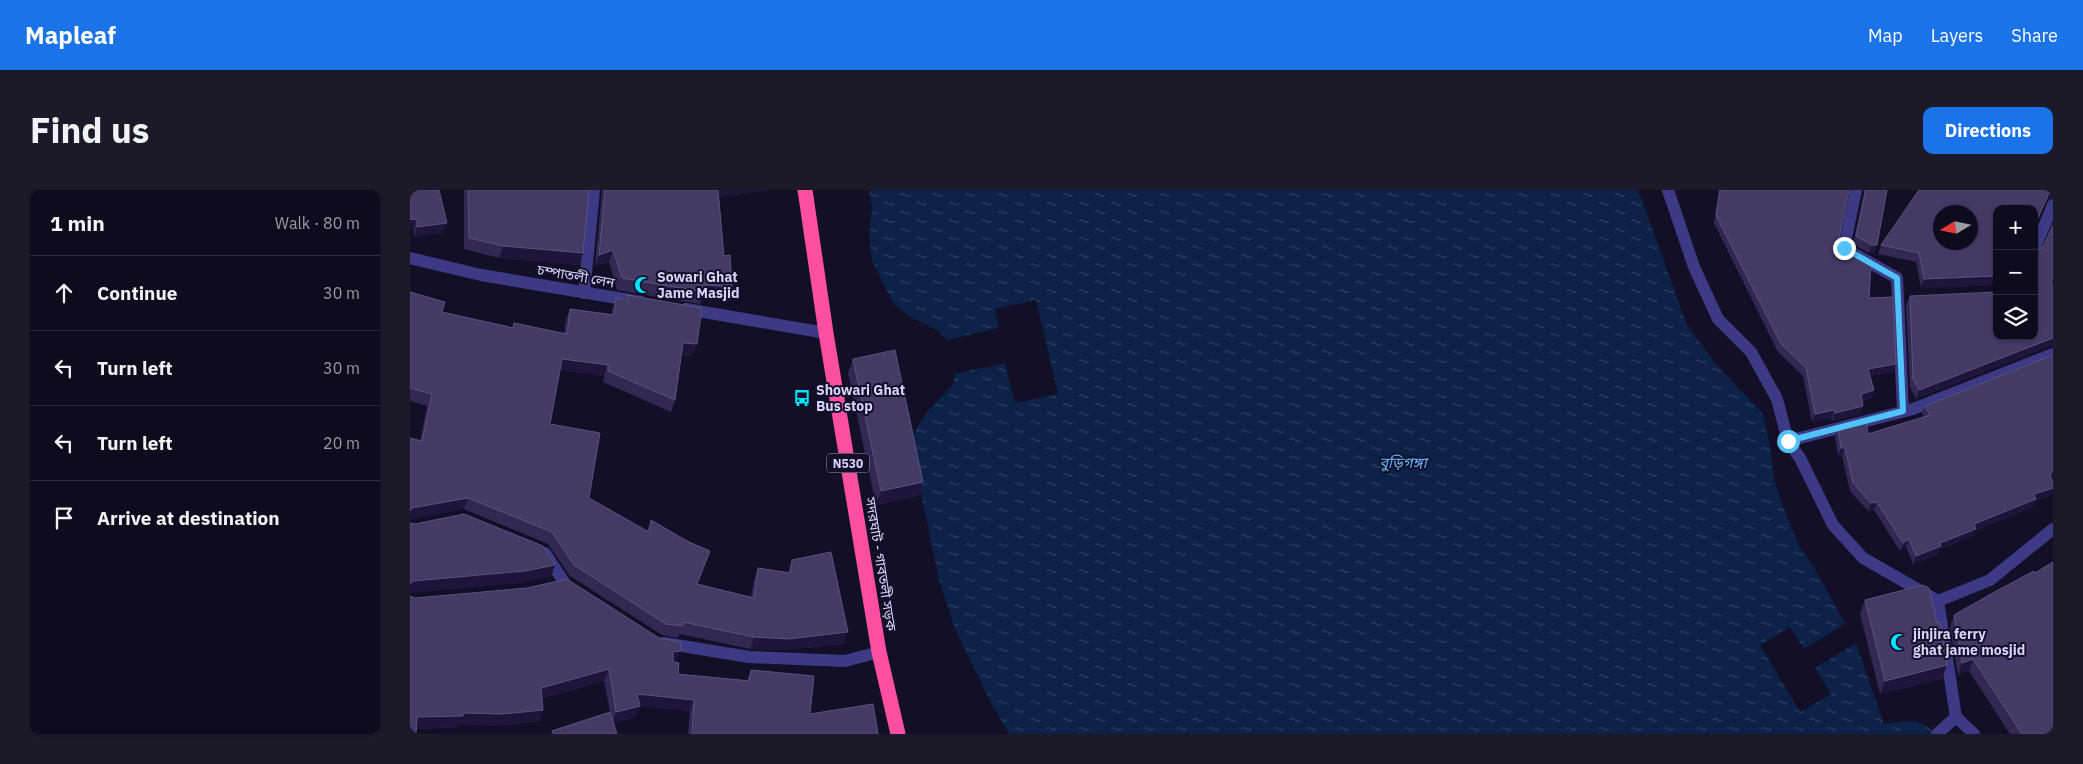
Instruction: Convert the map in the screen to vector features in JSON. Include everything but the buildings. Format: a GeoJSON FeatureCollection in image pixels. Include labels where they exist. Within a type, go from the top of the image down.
{"type":"FeatureCollection","features":[{"type":"Feature","properties":{"kind":"highway","name":"সদরঘাট - গাবতলী সড়ক"},"geometry":{"type":"LineString","coordinates":[[805,190],[826,333],[880,652],[898,734]]}},
{"type":"Feature","properties":{"kind":"street"},"geometry":{"type":"LineString","coordinates":[[584,292],[594,190]]}},
{"type":"Feature","properties":{"kind":"street"},"geometry":{"type":"LineString","coordinates":[[1668,190],[1694,267],[1718,319],[1751,352],[1777,399],[1788,441],[1800,458],[1833,525],[1863,558],[1938,601]]}},
{"type":"Feature","properties":{"kind":"street"},"geometry":{"type":"LineString","coordinates":[[1856,190],[1844,248],[1897,278],[1903,297],[1903,411]]}},
{"type":"Feature","properties":{"kind":"street"},"geometry":{"type":"LineString","coordinates":[[2038,241],[2053,205]]}},
{"type":"Feature","properties":{"kind":"street","name":"চম্পাতলী লেন"},"geometry":{"type":"LineString","coordinates":[[410,258],[482,275],[652,304]]}},
{"type":"Feature","properties":{"kind":"street"},"geometry":{"type":"LineString","coordinates":[[672,307],[826,333]]}},
{"type":"Feature","properties":{"kind":"street"},"geometry":{"type":"LineString","coordinates":[[1788,441],[1903,411],[2053,354]]}},
{"type":"Feature","properties":{"kind":"street"},"geometry":{"type":"LineString","coordinates":[[1938,601],[1990,580],[2053,529]]}},
{"type":"Feature","properties":{"kind":"street"},"geometry":{"type":"LineString","coordinates":[[535,547],[544,551],[568,585],[547,586]]}},
{"type":"Feature","properties":{"kind":"street"},"geometry":{"type":"LineString","coordinates":[[1938,601],[1956,717],[1974,734]]}},
{"type":"Feature","properties":{"kind":"street"},"geometry":{"type":"LineString","coordinates":[[651,638],[659,643],[749,657],[845,661],[880,652]]}},
{"type":"Feature","properties":{"kind":"street"},"geometry":{"type":"LineString","coordinates":[[1937,734],[1956,717]]}},
{"type":"Feature","properties":{"kind":"water","name":"বুড়িগঙ্গা"},"geometry":{"type":"Polygon","coordinates":[[[869,190],[1637,190],[1686,323],[1714,362],[1763,414],[1774,480],[1781,501],[1799,546],[1813,566],[1856,643],[1884,724],[1906,721],[1917,722],[1923,724],[1936,734],[1009,734],[988,697],[956,631],[939,580],[915,465],[913,436],[928,411],[950,388],[954,381],[955,374],[947,340],[937,330],[907,315],[894,304],[881,279],[872,260],[869,236],[872,209],[869,190]]]}},
{"type":"Feature","properties":{"kind":"pier"},"geometry":{"type":"Polygon","coordinates":[[[1036,300],[1058,394],[1015,403],[1005,363],[955,374],[947,340],[999,328],[995,309],[1036,300]]]}},
{"type":"Feature","properties":{"kind":"pier"},"geometry":{"type":"Polygon","coordinates":[[[1845,624],[1856,643],[1815,668],[1831,694],[1800,712],[1760,645],[1790,627],[1804,649],[1845,624]]]}},
{"type":"Feature","properties":{"kind":"place","name":"Sowari Ghat Jame Masjid"},"geometry":{"type":"Point","coordinates":[643,285]}},
{"type":"Feature","properties":{"kind":"place","name":"Showari Ghat Bus stop"},"geometry":{"type":"Point","coordinates":[802,398]}},
{"type":"Feature","properties":{"kind":"place","name":"jinjira ferry ghat jame mosjid"},"geometry":{"type":"Point","coordinates":[1899,642]}},
{"type":"Feature","properties":{"kind":"route"},"geometry":{"type":"LineString","coordinates":[[1788,441],[1903,411],[1897,278],[1844,248]]}}]}
